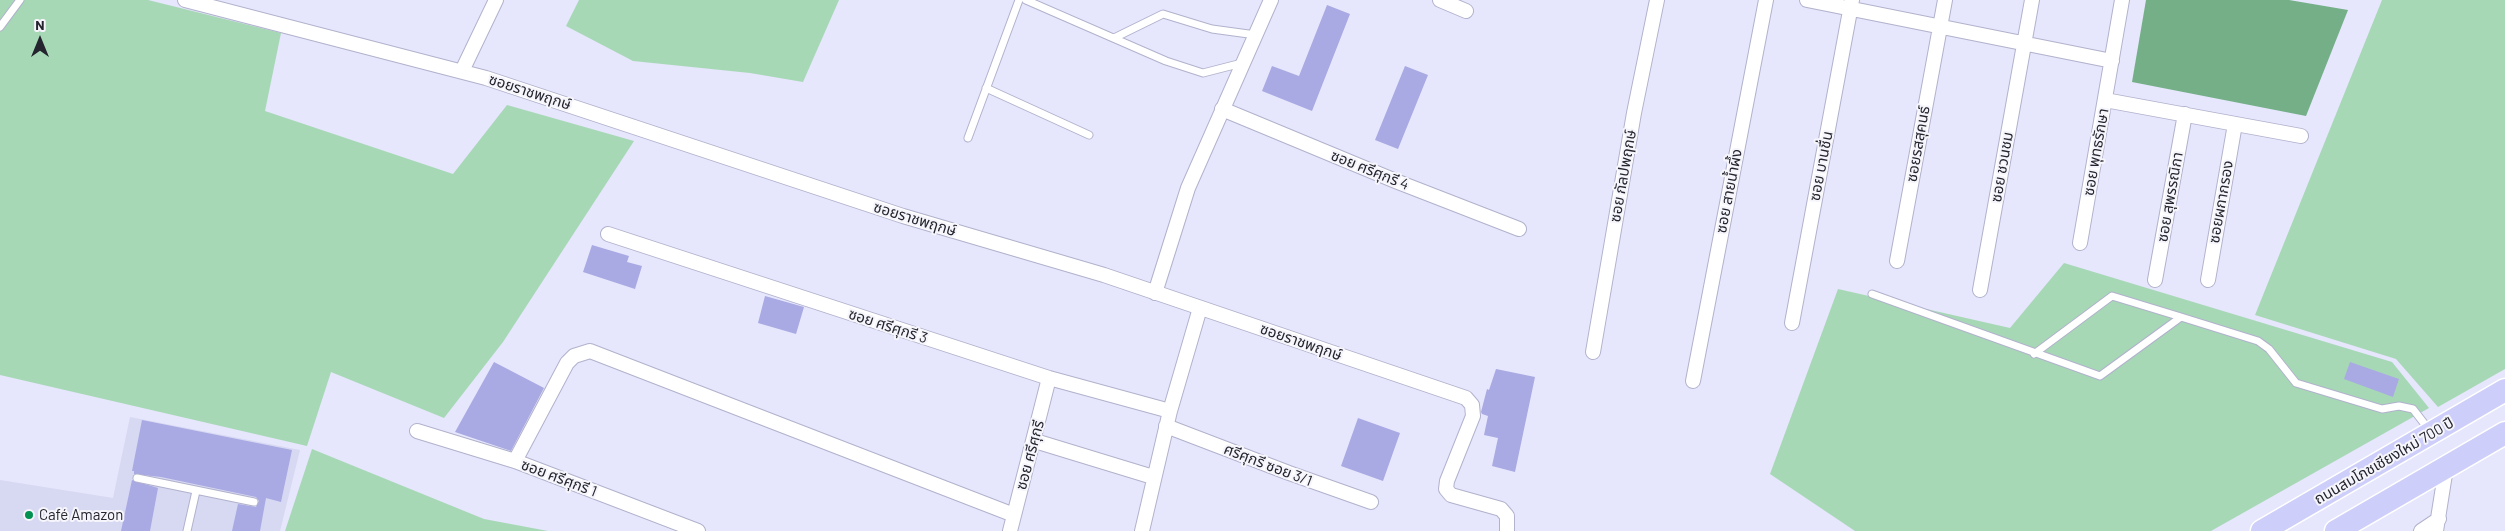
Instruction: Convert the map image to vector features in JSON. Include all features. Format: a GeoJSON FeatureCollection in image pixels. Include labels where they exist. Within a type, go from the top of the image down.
{"type":"FeatureCollection","features":[{"type":"Feature","properties":{"kind":"main road","name":"ถนนสมโภชเชียงใหม่ 700 ปี"},"geometry":{"type":"LineString","coordinates":[[2262,531],[2505,390]]}},
{"type":"Feature","properties":{"kind":"main road"},"geometry":{"type":"LineString","coordinates":[[2336,531],[2505,433]]}},
{"type":"Feature","properties":{"kind":"street","name":"ซอยราชพฤกษ์"},"geometry":{"type":"LineString","coordinates":[[186,0],[462,71],[903,216],[1104,275],[1469,400],[1473,416],[1447,481],[1446,489],[1451,496],[1501,509],[1507,516],[1507,531]]}},
{"type":"Feature","properties":{"kind":"street"},"geometry":{"type":"LineString","coordinates":[[462,71],[496,0]]}},
{"type":"Feature","properties":{"kind":"street"},"geometry":{"type":"LineString","coordinates":[[1155,293],[1181,206],[1222,108],[1271,0]]}},
{"type":"Feature","properties":{"kind":"street"},"geometry":{"type":"LineString","coordinates":[[1440,0],[1466,11]]}},
{"type":"Feature","properties":{"kind":"street","name":"ซอย กัลปพฤกษ์"},"geometry":{"type":"LineString","coordinates":[[1594,352],[1634,114],[1657,0]]}},
{"type":"Feature","properties":{"kind":"street","name":"ซอย สายน้ำผึ้ง"},"geometry":{"type":"LineString","coordinates":[[1693,382],[1766,0]]}},
{"type":"Feature","properties":{"kind":"street"},"geometry":{"type":"LineString","coordinates":[[1807,0],[1851,4],[1940,27],[2112,61]]}},
{"type":"Feature","properties":{"kind":"street","name":"ซอยรสสุคนธ์"},"geometry":{"type":"LineString","coordinates":[[1897,261],[1945,0]]}},
{"type":"Feature","properties":{"kind":"street","name":"ซอย ชวนชม"},"geometry":{"type":"LineString","coordinates":[[1980,290],[2032,0]]}},
{"type":"Feature","properties":{"kind":"street","name":"ซอย พุทธรักษา"},"geometry":{"type":"LineString","coordinates":[[2080,243],[2122,0]]}},
{"type":"Feature","properties":{"kind":"street","name":"ซอย บานชื่น"},"geometry":{"type":"LineString","coordinates":[[1792,323],[1851,4]]}},
{"type":"Feature","properties":{"kind":"street"},"geometry":{"type":"LineString","coordinates":[[2105,100],[2301,136]]}},
{"type":"Feature","properties":{"kind":"street","name":"ซอย ศรีศุกรี 4"},"geometry":{"type":"LineString","coordinates":[[1222,108],[1398,182],[1519,229]]}},
{"type":"Feature","properties":{"kind":"street","name":"ซอย สุพรรณิกา"},"geometry":{"type":"LineString","coordinates":[[2155,280],[2185,114]]}},
{"type":"Feature","properties":{"kind":"street","name":"ซอยผกากรอง"},"geometry":{"type":"LineString","coordinates":[[2208,280],[2235,124]]}},
{"type":"Feature","properties":{"kind":"street","name":"ซอย ศรีศุกรี 3"},"geometry":{"type":"LineString","coordinates":[[608,234],[1049,378],[1170,411]]}},
{"type":"Feature","properties":{"kind":"street"},"geometry":{"type":"LineString","coordinates":[[1142,531],[1166,426],[1200,308]]}},
{"type":"Feature","properties":{"kind":"street"},"geometry":{"type":"LineString","coordinates":[[515,461],[567,363],[574,356],[590,351],[1014,515]]}},
{"type":"Feature","properties":{"kind":"street","name":"ซอย ศรีศุกรี"},"geometry":{"type":"LineString","coordinates":[[1010,531],[1035,441],[1049,378]]}},
{"type":"Feature","properties":{"kind":"street","name":"ศรีศุกรี ซอย 3/1"},"geometry":{"type":"LineString","coordinates":[[1166,426],[1289,474],[1371,502]]}},
{"type":"Feature","properties":{"kind":"street","name":"ซอย ศรีศุกรี 1"},"geometry":{"type":"LineString","coordinates":[[417,430],[515,461],[698,531]]}},
{"type":"Feature","properties":{"kind":"street"},"geometry":{"type":"LineString","coordinates":[[1035,441],[1153,477]]}},
{"type":"Feature","properties":{"kind":"street"},"geometry":{"type":"LineString","coordinates":[[2421,531],[2437,525],[2446,468]]}},
{"type":"Feature","properties":{"kind":"lane"},"geometry":{"type":"LineString","coordinates":[[0,27],[20,0]]}},
{"type":"Feature","properties":{"kind":"lane"},"geometry":{"type":"LineString","coordinates":[[968,138],[1019,0]]}},
{"type":"Feature","properties":{"kind":"lane"},"geometry":{"type":"LineString","coordinates":[[1026,0],[1166,61],[1203,73],[1243,63]]}},
{"type":"Feature","properties":{"kind":"lane"},"geometry":{"type":"LineString","coordinates":[[1114,38],[1163,14],[1212,29],[1256,35]]}},
{"type":"Feature","properties":{"kind":"lane"},"geometry":{"type":"LineString","coordinates":[[986,88],[1089,135]]}},
{"type":"Feature","properties":{"kind":"lane"},"geometry":{"type":"LineString","coordinates":[[1872,294],[2034,354],[2100,376],[2181,316]]}},
{"type":"Feature","properties":{"kind":"lane"},"geometry":{"type":"LineString","coordinates":[[2034,354],[2112,296],[2258,341],[2269,349],[2296,383],[2382,409],[2399,406],[2413,409],[2431,434]]}},
{"type":"Feature","properties":{"kind":"lane"},"geometry":{"type":"LineString","coordinates":[[137,478],[254,502]]}},
{"type":"Feature","properties":{"kind":"lane"},"geometry":{"type":"LineString","coordinates":[[187,531],[196,491]]}},
{"type":"Feature","properties":{"kind":"shaded area"},"geometry":{"type":"Polygon","coordinates":[[[0,0],[148,0],[281,33],[265,111],[453,174],[507,105],[634,141],[503,342],[444,418],[331,372],[307,446],[0,375],[0,0]]]}},
{"type":"Feature","properties":{"kind":"shaded area"},"geometry":{"type":"Polygon","coordinates":[[[579,0],[839,0],[803,82],[750,73],[633,61],[566,26],[579,0]]]}},
{"type":"Feature","properties":{"kind":"shaded area"},"geometry":{"type":"Polygon","coordinates":[[[2146,0],[2289,0],[2348,10],[2306,116],[2132,82],[2146,0]]]}},
{"type":"Feature","properties":{"kind":"shaded area"},"geometry":{"type":"Polygon","coordinates":[[[2382,0],[2505,0],[2505,369],[2438,407],[2396,359],[2255,315],[2382,0]]]}},
{"type":"Feature","properties":{"kind":"shaded area"},"geometry":{"type":"Polygon","coordinates":[[[2064,263],[2392,362],[2429,408],[2211,531],[1855,531],[1770,474],[1838,289],[2010,328],[2064,263]]]}},
{"type":"Feature","properties":{"kind":"shaded area"},"geometry":{"type":"Polygon","coordinates":[[[130,417],[300,450],[280,531],[0,531],[0,480],[113,498],[130,417]]]}},
{"type":"Feature","properties":{"kind":"shaded area"},"geometry":{"type":"Polygon","coordinates":[[[312,449],[484,519],[548,531],[285,531],[312,449]]]}},
{"type":"Feature","properties":{"kind":"building"},"geometry":{"type":"Polygon","coordinates":[[[1327,5],[1350,14],[1312,111],[1262,91],[1272,66],[1299,76],[1327,5]]]}},
{"type":"Feature","properties":{"kind":"building"},"geometry":{"type":"Polygon","coordinates":[[[1405,66],[1428,75],[1398,149],[1375,140],[1405,66]]]}},
{"type":"Feature","properties":{"kind":"building"},"geometry":{"type":"Polygon","coordinates":[[[592,245],[629,256],[627,262],[642,266],[635,289],[583,272],[592,245]]]}},
{"type":"Feature","properties":{"kind":"building"},"geometry":{"type":"Polygon","coordinates":[[[765,296],[804,307],[796,334],[758,323],[765,296]]]}},
{"type":"Feature","properties":{"kind":"building"},"geometry":{"type":"Polygon","coordinates":[[[494,362],[544,388],[511,451],[455,432],[494,362]]]}},
{"type":"Feature","properties":{"kind":"building"},"geometry":{"type":"Polygon","coordinates":[[[2350,362],[2399,379],[2393,397],[2344,379],[2350,362]]]}},
{"type":"Feature","properties":{"kind":"building"},"geometry":{"type":"Polygon","coordinates":[[[1496,369],[1535,377],[1515,472],[1492,466],[1498,438],[1484,435],[1488,416],[1481,412],[1487,389],[1489,390],[1496,369]]]}},
{"type":"Feature","properties":{"kind":"building"},"geometry":{"type":"Polygon","coordinates":[[[1358,418],[1400,433],[1383,481],[1341,466],[1358,418]]]}},
{"type":"Feature","properties":{"kind":"building"},"geometry":{"type":"Polygon","coordinates":[[[142,420],[292,450],[281,502],[266,498],[260,531],[232,531],[238,504],[256,507],[259,501],[256,497],[161,477],[134,474],[134,471],[132,471],[142,420]]]}},
{"type":"Feature","properties":{"kind":"building"},"geometry":{"type":"Polygon","coordinates":[[[132,480],[158,488],[150,531],[121,531],[132,480]]]}},
{"type":"Feature","properties":{"kind":"place","name":"Café Amazon"},"geometry":{"type":"Point","coordinates":[29,515]}}]}
